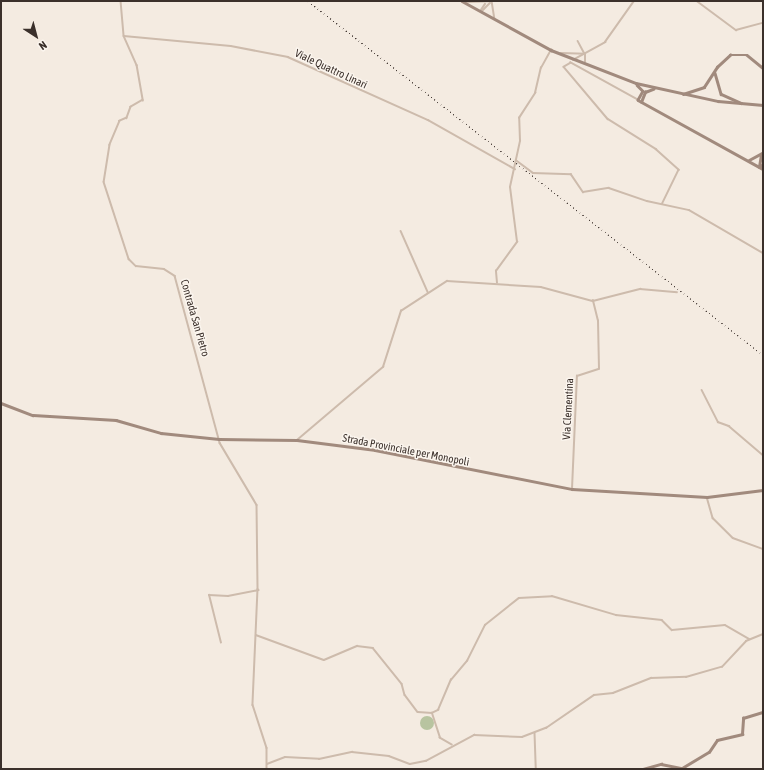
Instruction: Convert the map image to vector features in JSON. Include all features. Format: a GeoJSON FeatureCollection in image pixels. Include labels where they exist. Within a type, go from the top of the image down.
{"type":"FeatureCollection","features":[{"type":"Feature","properties":{"kind":"street","name":"Contrada San Pietro"},"geometry":{"type":"LineString","coordinates":[[121,1],[124,36],[137,65],[143,100],[131,107],[127,118],[120,121],[110,145],[104,182],[128,258],[146,269],[164,269],[176,278],[219,440],[257,505],[258,590],[253,709],[267,748],[267,769]]}},
{"type":"Feature","properties":{"kind":"street"},"geometry":{"type":"LineString","coordinates":[[462,1],[490,1]]}},
{"type":"Feature","properties":{"kind":"street"},"geometry":{"type":"LineString","coordinates":[[462,1],[551,50],[573,60],[636,83],[678,94],[743,104],[763,105]]}},
{"type":"Feature","properties":{"kind":"street"},"geometry":{"type":"LineString","coordinates":[[480,12],[490,1]]}},
{"type":"Feature","properties":{"kind":"street"},"geometry":{"type":"LineString","coordinates":[[480,12],[490,1]]}},
{"type":"Feature","properties":{"kind":"street"},"geometry":{"type":"LineString","coordinates":[[490,1],[492,12],[498,21]]}},
{"type":"Feature","properties":{"kind":"street"},"geometry":{"type":"LineString","coordinates":[[573,60],[607,40],[634,1]]}},
{"type":"Feature","properties":{"kind":"street"},"geometry":{"type":"LineString","coordinates":[[697,1],[736,30],[763,23]]}},
{"type":"Feature","properties":{"kind":"street","name":"Viale Quattro Linari"},"geometry":{"type":"LineString","coordinates":[[124,36],[231,46],[288,58],[428,120],[514,169]]}},
{"type":"Feature","properties":{"kind":"street"},"geometry":{"type":"LineString","coordinates":[[578,41],[589,66]]}},
{"type":"Feature","properties":{"kind":"street"},"geometry":{"type":"LineString","coordinates":[[496,284],[496,271],[517,242],[510,187],[516,160],[520,115],[535,93],[541,68],[551,50]]}},
{"type":"Feature","properties":{"kind":"street"},"geometry":{"type":"LineString","coordinates":[[556,52],[575,55],[585,54]]}},
{"type":"Feature","properties":{"kind":"street"},"geometry":{"type":"LineString","coordinates":[[678,94],[699,91],[715,72],[724,58],[735,54],[750,56],[763,68]]}},
{"type":"Feature","properties":{"kind":"street"},"geometry":{"type":"LineString","coordinates":[[573,60],[575,55]]}},
{"type":"Feature","properties":{"kind":"street"},"geometry":{"type":"LineString","coordinates":[[663,203],[679,170],[656,149],[608,119],[564,67],[571,63],[763,169]]}},
{"type":"Feature","properties":{"kind":"street"},"geometry":{"type":"LineString","coordinates":[[715,72],[721,94],[743,104]]}},
{"type":"Feature","properties":{"kind":"street"},"geometry":{"type":"LineString","coordinates":[[636,83],[643,92],[638,100]]}},
{"type":"Feature","properties":{"kind":"street"},"geometry":{"type":"LineString","coordinates":[[641,102],[646,91],[657,89]]}},
{"type":"Feature","properties":{"kind":"street"},"geometry":{"type":"LineString","coordinates":[[759,167],[763,154],[763,144]]}},
{"type":"Feature","properties":{"kind":"street"},"geometry":{"type":"LineString","coordinates":[[746,159],[755,160],[763,154]]}},
{"type":"Feature","properties":{"kind":"street"},"geometry":{"type":"LineString","coordinates":[[516,160],[533,173],[572,174],[583,192],[609,188],[689,210],[720,225],[763,253]]}},
{"type":"Feature","properties":{"kind":"street"},"geometry":{"type":"LineString","coordinates":[[401,231],[428,292]]}},
{"type":"Feature","properties":{"kind":"street"},"geometry":{"type":"LineString","coordinates":[[297,440],[383,367],[397,316],[428,292],[449,281],[544,288],[576,299],[593,301],[640,289],[677,292]]}},
{"type":"Feature","properties":{"kind":"street","name":"Via Clementina"},"geometry":{"type":"LineString","coordinates":[[572,489],[577,376],[599,369],[598,321],[593,301]]}},
{"type":"Feature","properties":{"kind":"street"},"geometry":{"type":"LineString","coordinates":[[702,390],[717,421],[729,426],[763,455]]}},
{"type":"Feature","properties":{"kind":"street","name":"Strada Provinciale per Monopoli"},"geometry":{"type":"LineString","coordinates":[[1,403],[33,415],[116,420],[155,432],[219,440],[297,440],[374,450],[572,489],[706,497],[763,490]]}},
{"type":"Feature","properties":{"kind":"street"},"geometry":{"type":"LineString","coordinates":[[706,497],[713,518],[733,538],[763,549]]}},
{"type":"Feature","properties":{"kind":"street"},"geometry":{"type":"LineString","coordinates":[[221,643],[209,594],[228,596],[258,590]]}},
{"type":"Feature","properties":{"kind":"street"},"geometry":{"type":"LineString","coordinates":[[256,635],[324,660],[357,646],[373,648],[402,684],[405,695],[418,712],[432,713],[438,710],[451,680],[467,661],[485,625],[522,597],[552,596],[616,615],[662,620],[672,630],[725,625],[749,639]]}},
{"type":"Feature","properties":{"kind":"street"},"geometry":{"type":"LineString","coordinates":[[267,764],[285,758],[320,758],[352,752],[389,756],[410,764],[426,761],[452,745],[477,735],[520,738],[535,733],[594,694],[613,693],[651,678],[686,677],[722,667],[749,639],[763,634]]}},
{"type":"Feature","properties":{"kind":"street"},"geometry":{"type":"LineString","coordinates":[[642,769],[661,764],[682,768],[708,752],[717,740],[742,734],[743,718],[763,712]]}},
{"type":"Feature","properties":{"kind":"street"},"geometry":{"type":"LineString","coordinates":[[432,713],[438,734],[452,745]]}},
{"type":"Feature","properties":{"kind":"street"},"geometry":{"type":"LineString","coordinates":[[535,733],[536,769]]}},
{"type":"Feature","properties":{"kind":"green space"},"geometry":{"type":"Polygon","coordinates":[[[424,716],[430,716],[434,720],[434,726],[430,730],[424,730],[420,726],[420,720],[424,716]]]}},
{"type":"Feature","properties":{"kind":"railway"},"geometry":{"type":"LineString","coordinates":[[308,1],[763,355]]}}]}
